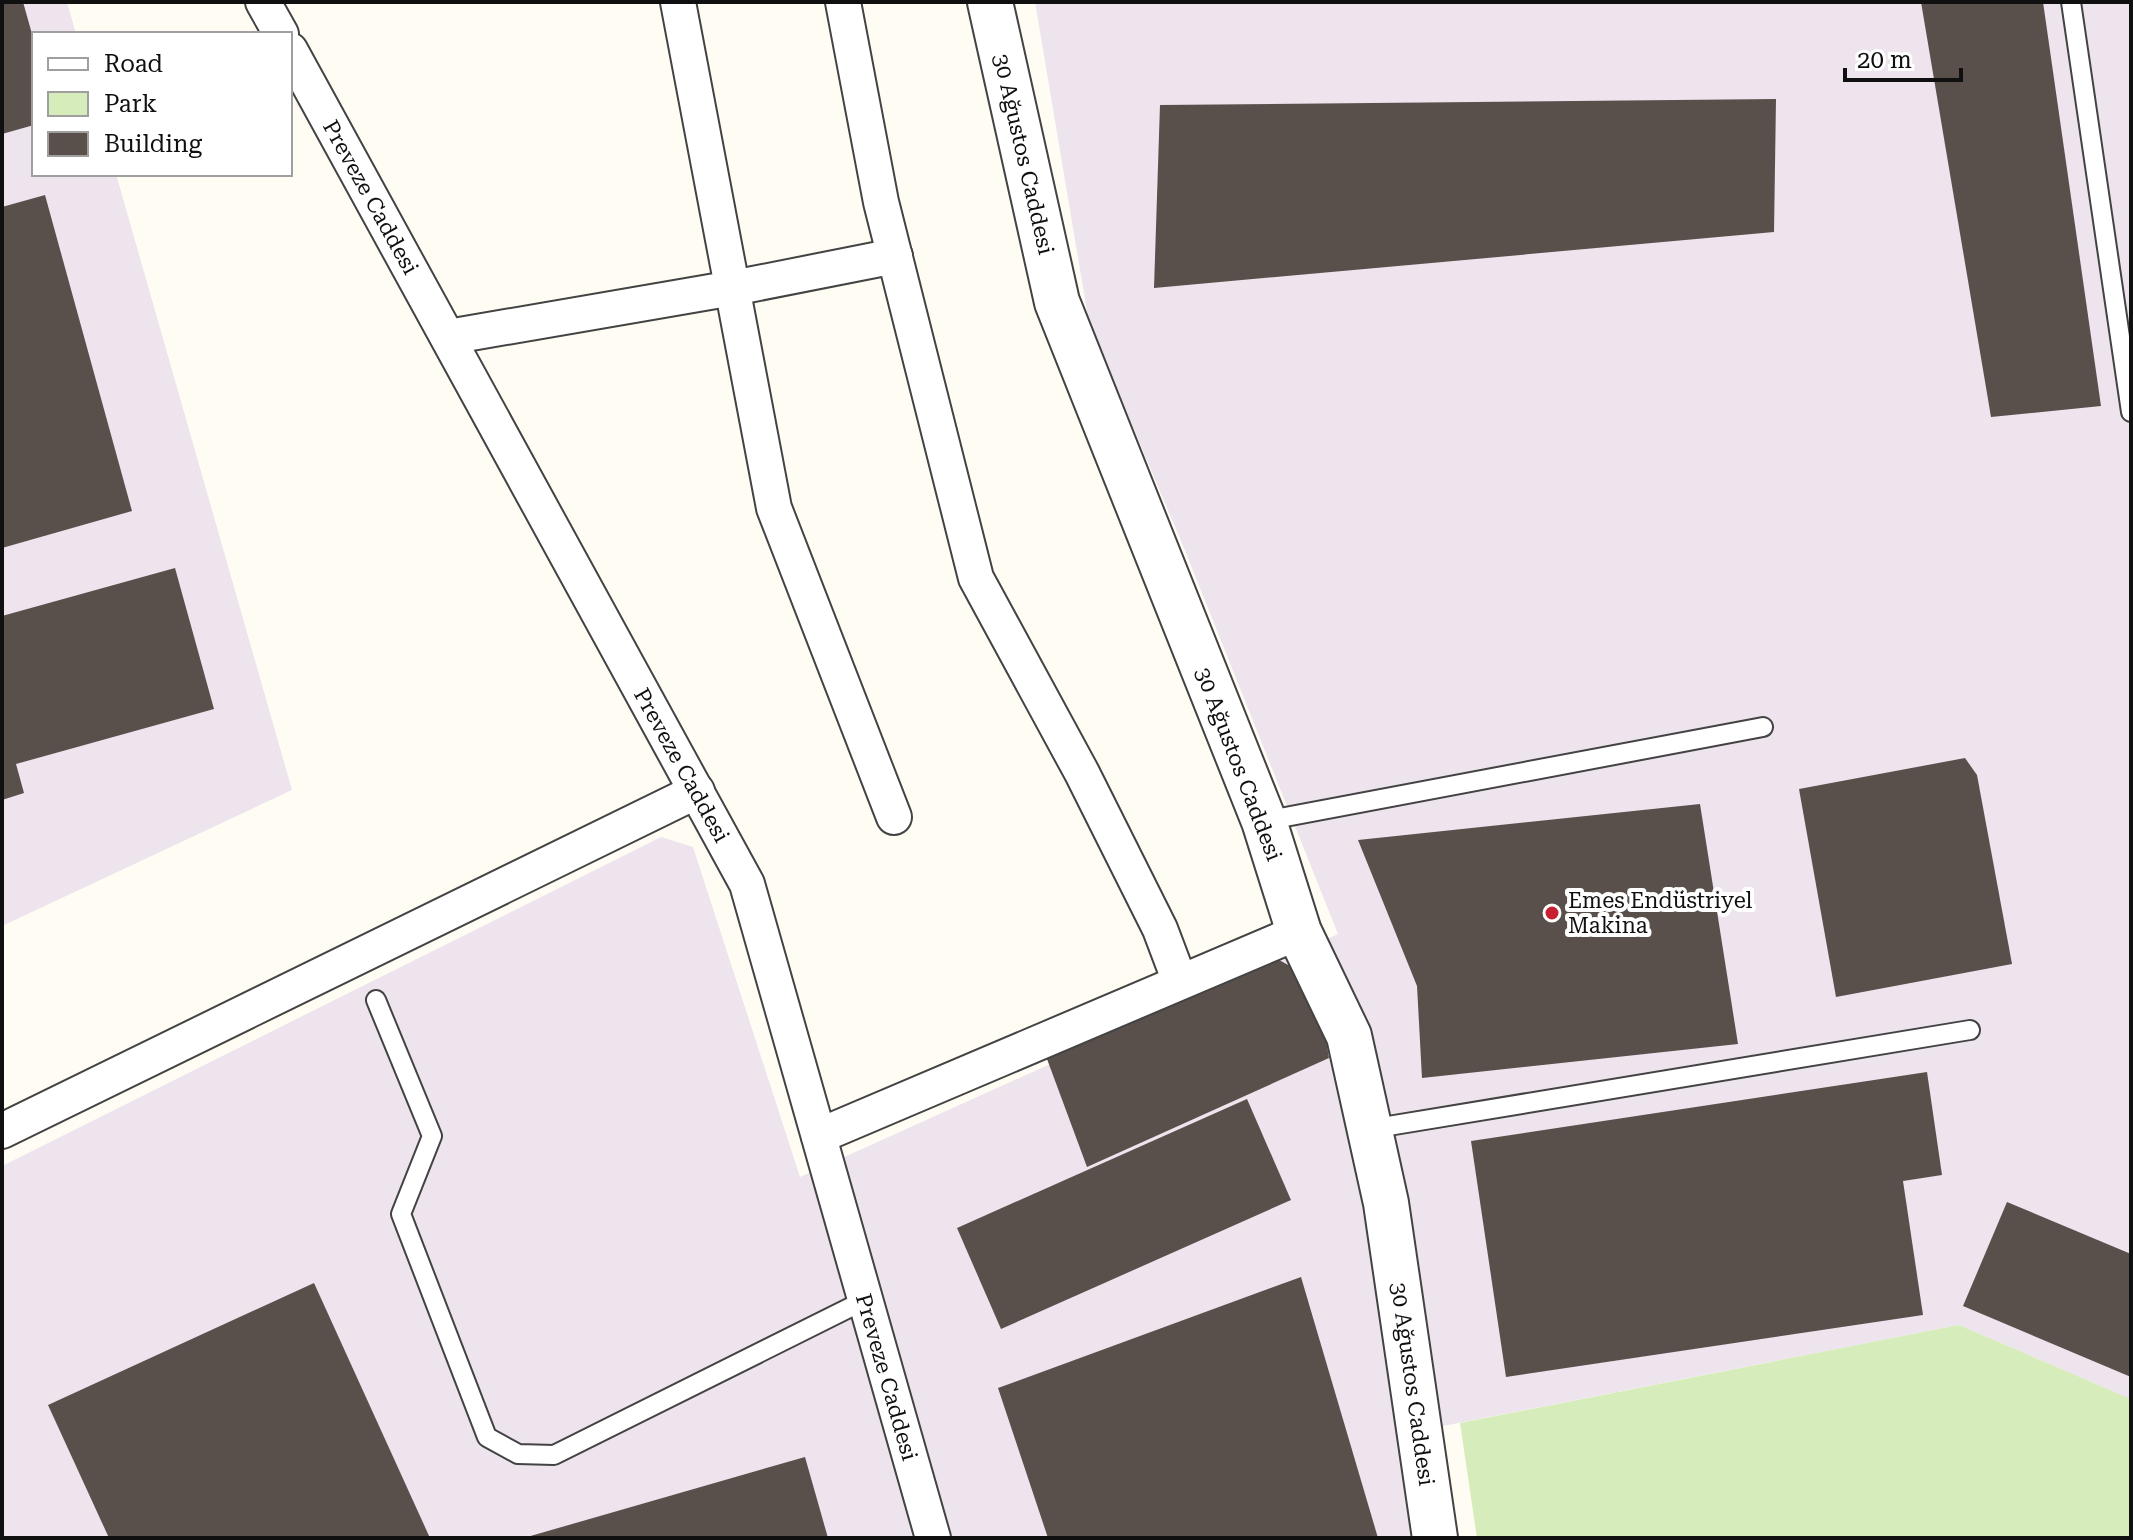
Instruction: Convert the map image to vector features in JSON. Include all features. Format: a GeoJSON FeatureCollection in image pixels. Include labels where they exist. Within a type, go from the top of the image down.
{"type":"FeatureCollection","features":[{"type":"Feature","properties":{"kind":"street"},"geometry":{"type":"LineString","coordinates":[[263,2],[280,32]]}},
{"type":"Feature","properties":{"kind":"street"},"geometry":{"type":"LineString","coordinates":[[678,2],[774,508],[894,817]]}},
{"type":"Feature","properties":{"kind":"street"},"geometry":{"type":"LineString","coordinates":[[843,2],[881,202],[976,578],[1082,773],[1160,929],[1180,982]]}},
{"type":"Feature","properties":{"kind":"street","name":"30 Ağustos Caddesi"},"geometry":{"type":"LineString","coordinates":[[990,2],[1057,302],[1264,821],[1299,932],[1349,1036],[1386,1203],[1435,1538]]}},
{"type":"Feature","properties":{"kind":"street","name":"Preveze Caddesi"},"geometry":{"type":"LineString","coordinates":[[292,54],[747,884],[933,1538]]}},
{"type":"Feature","properties":{"kind":"street"},"geometry":{"type":"LineString","coordinates":[[448,337],[733,288],[895,256]]}},
{"type":"Feature","properties":{"kind":"street"},"geometry":{"type":"LineString","coordinates":[[2,1131],[697,791]]}},
{"type":"Feature","properties":{"kind":"street"},"geometry":{"type":"LineString","coordinates":[[819,1136],[1299,932]]}},
{"type":"Feature","properties":{"kind":"lane"},"geometry":{"type":"LineString","coordinates":[[2071,2],[2131,412]]}},
{"type":"Feature","properties":{"kind":"lane"},"geometry":{"type":"LineString","coordinates":[[1264,821],[1763,727]]}},
{"type":"Feature","properties":{"kind":"lane"},"geometry":{"type":"LineString","coordinates":[[376,1000],[432,1136],[401,1214],[487,1437],[518,1454],[554,1455],[865,1300]]}},
{"type":"Feature","properties":{"kind":"lane"},"geometry":{"type":"LineString","coordinates":[[1370,1129],[1970,1030]]}},
{"type":"Feature","properties":{"kind":"shaded area"},"geometry":{"type":"Polygon","coordinates":[[[2,2],[67,2],[75,32],[32,32],[32,176],[117,176],[292,790],[2,926],[2,2]]]}},
{"type":"Feature","properties":{"kind":"shaded area"},"geometry":{"type":"Polygon","coordinates":[[[1035,2],[2131,2],[2131,1399],[1959,1325],[1397,1435],[1411,1538],[2,1538],[2,1166],[661,837],[693,847],[800,1177],[1338,934],[1184,548],[1089,323],[1035,2]]]}},
{"type":"Feature","properties":{"kind":"green space"},"geometry":{"type":"Polygon","coordinates":[[[1959,1325],[2131,1399],[2131,1538],[1477,1538],[1460,1423],[1959,1325]]]}},
{"type":"Feature","properties":{"kind":"building"},"geometry":{"type":"Polygon","coordinates":[[[2,2],[23,2],[32,34],[32,126],[2,134],[2,2]]]}},
{"type":"Feature","properties":{"kind":"building"},"geometry":{"type":"Polygon","coordinates":[[[1921,2],[2043,2],[2101,406],[1991,417],[1921,2]]]}},
{"type":"Feature","properties":{"kind":"building"},"geometry":{"type":"Polygon","coordinates":[[[1776,99],[1774,232],[1154,288],[1160,105],[1776,99]]]}},
{"type":"Feature","properties":{"kind":"building"},"geometry":{"type":"Polygon","coordinates":[[[45,195],[132,511],[2,548],[2,207],[45,195]]]}},
{"type":"Feature","properties":{"kind":"building"},"geometry":{"type":"Polygon","coordinates":[[[175,568],[214,709],[16,764],[24,793],[2,800],[2,616],[175,568]]]}},
{"type":"Feature","properties":{"kind":"building"},"geometry":{"type":"Polygon","coordinates":[[[1965,758],[1977,775],[2012,964],[1836,997],[1799,789],[1965,758]]]}},
{"type":"Feature","properties":{"kind":"building","name":"Emes Endüstriyel Makina"},"geometry":{"type":"Polygon","coordinates":[[[1700,804],[1738,1044],[1422,1078],[1417,986],[1358,840],[1700,804]]]}},
{"type":"Feature","properties":{"kind":"building"},"geometry":{"type":"Polygon","coordinates":[[[1279,960],[1316,980],[1329,1058],[1087,1167],[1047,1059],[1279,960]]]}},
{"type":"Feature","properties":{"kind":"building"},"geometry":{"type":"Polygon","coordinates":[[[1927,1072],[1942,1175],[1903,1181],[1923,1315],[1506,1377],[1471,1141],[1927,1072]]]}},
{"type":"Feature","properties":{"kind":"building"},"geometry":{"type":"Polygon","coordinates":[[[1247,1099],[1291,1200],[1001,1329],[957,1228],[1247,1099]]]}},
{"type":"Feature","properties":{"kind":"building"},"geometry":{"type":"Polygon","coordinates":[[[2007,1202],[2131,1254],[2131,1377],[1963,1306],[2007,1202]]]}},
{"type":"Feature","properties":{"kind":"building"},"geometry":{"type":"Polygon","coordinates":[[[1301,1277],[1378,1538],[1048,1538],[998,1388],[1301,1277]]]}},
{"type":"Feature","properties":{"kind":"building"},"geometry":{"type":"Polygon","coordinates":[[[314,1283],[430,1538],[109,1538],[48,1405],[314,1283]]]}},
{"type":"Feature","properties":{"kind":"building"},"geometry":{"type":"Polygon","coordinates":[[[805,1457],[828,1538],[527,1538],[527,1537],[805,1457]]]}},
{"type":"Feature","properties":{"kind":"place","name":"Emes Endüstriyel Makina"},"geometry":{"type":"Point","coordinates":[1552,913]}}]}
